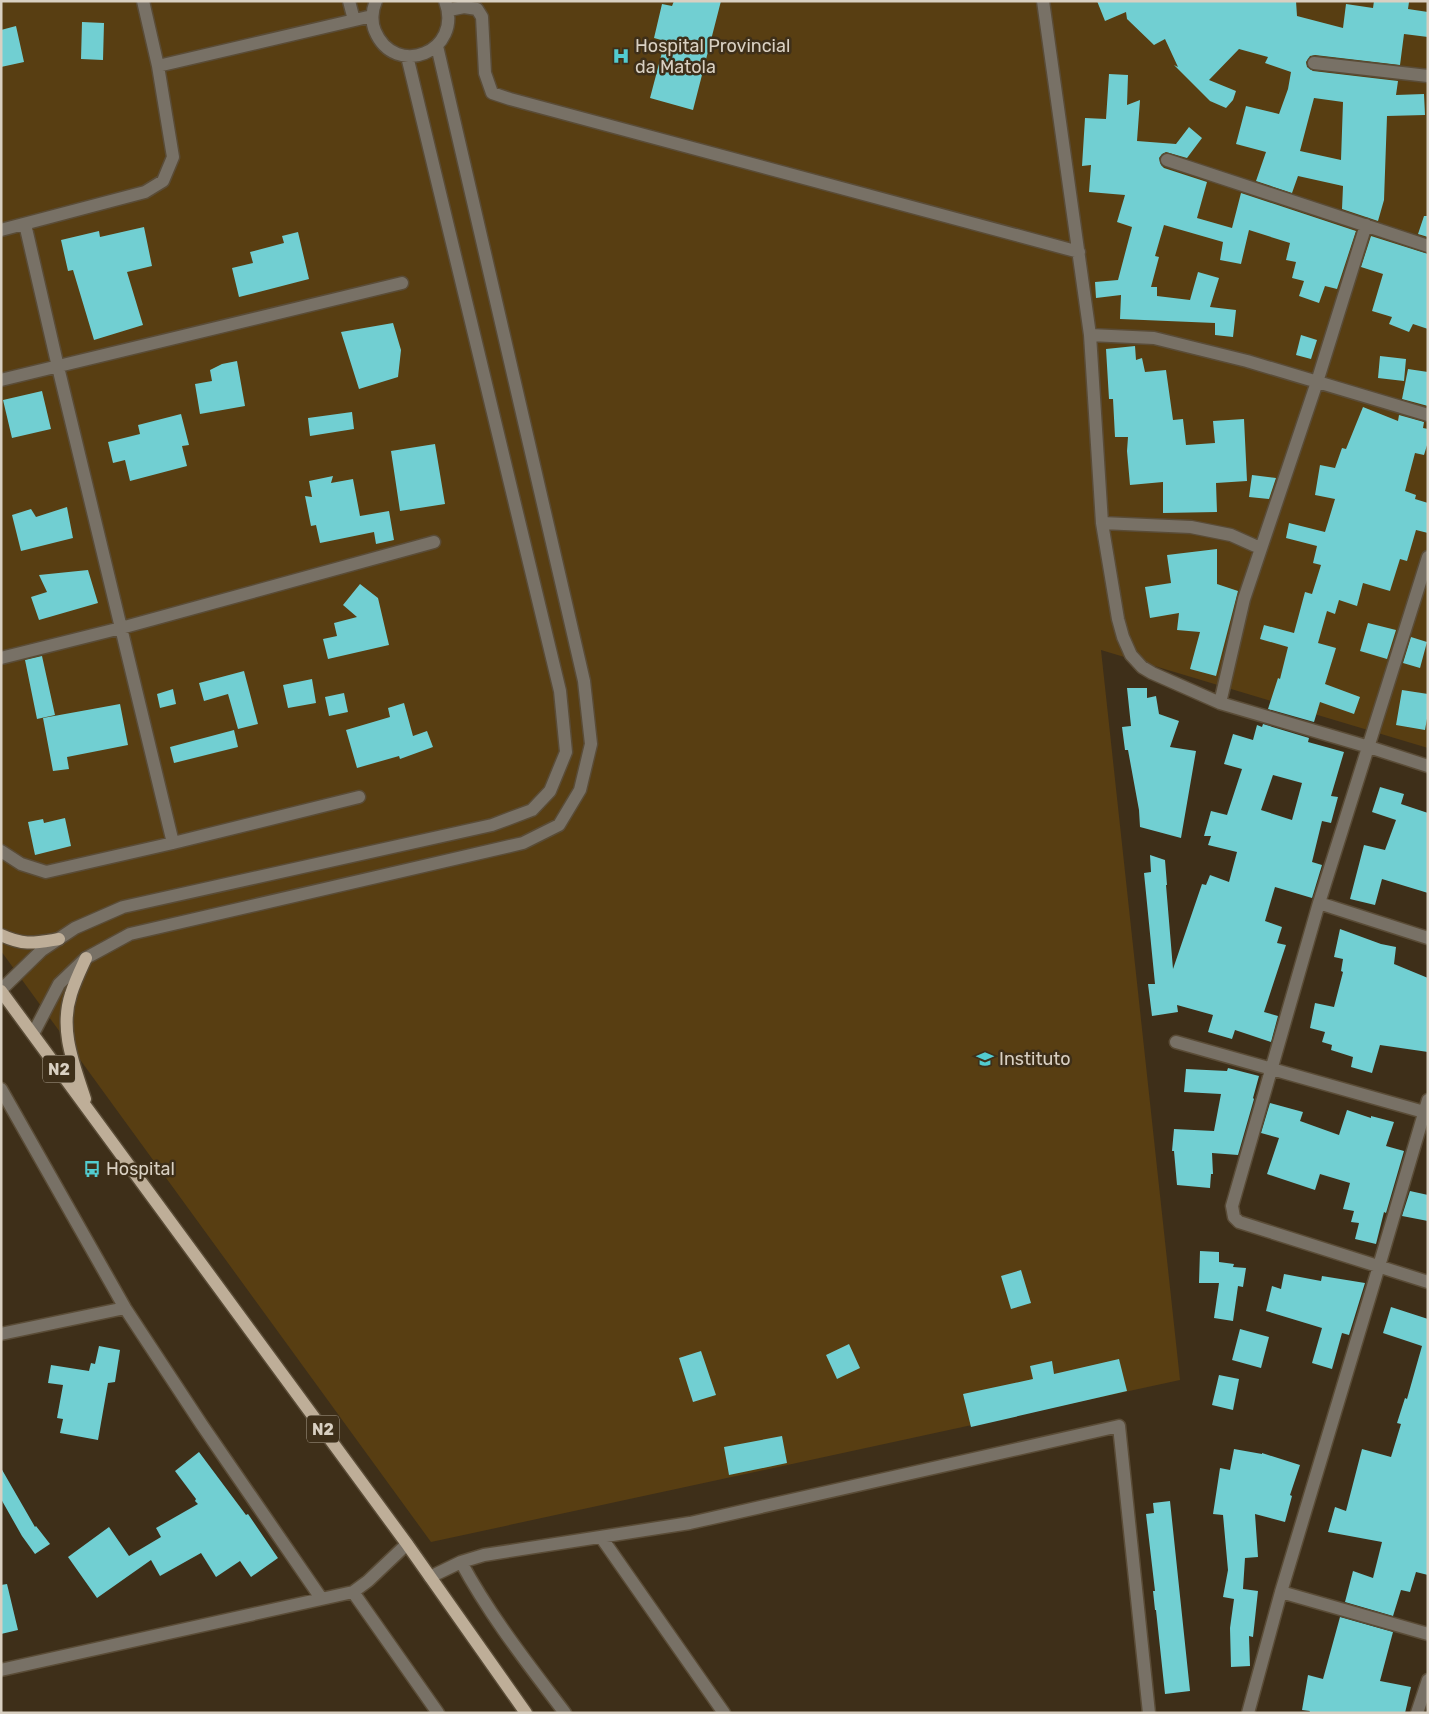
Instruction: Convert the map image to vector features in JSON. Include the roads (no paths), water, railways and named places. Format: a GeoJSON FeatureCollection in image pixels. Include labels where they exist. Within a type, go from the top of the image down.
{"type":"FeatureCollection","features":[{"type":"Feature","properties":{"kind":"main road"},"geometry":{"type":"LineString","coordinates":[[1,935],[29,944],[59,939]]}},
{"type":"Feature","properties":{"kind":"main road"},"geometry":{"type":"LineString","coordinates":[[86,958],[70,995],[66,1017],[68,1046],[88,1109]]}},
{"type":"Feature","properties":{"kind":"main road","name":"N2"},"geometry":{"type":"LineString","coordinates":[[1,991],[407,1544],[526,1713]]}},
{"type":"Feature","properties":{"kind":"street"},"geometry":{"type":"LineString","coordinates":[[1,230],[145,192],[163,181],[173,157],[158,66],[144,1]]}},
{"type":"Feature","properties":{"kind":"street"},"geometry":{"type":"LineString","coordinates":[[349,1],[354,20]]}},
{"type":"Feature","properties":{"kind":"street"},"geometry":{"type":"LineString","coordinates":[[376,1],[372,16],[378,38],[396,54],[406,56],[418,56],[437,46],[445,35],[449,23],[447,6],[477,9],[482,18],[485,73],[492,93],[716,156],[1079,252]]}},
{"type":"Feature","properties":{"kind":"street"},"geometry":{"type":"LineString","coordinates":[[1043,1],[1090,335],[1102,523],[1118,620],[1123,638],[1131,655],[1142,667],[1152,673],[1220,702],[1428,766]]}},
{"type":"Feature","properties":{"kind":"street"},"geometry":{"type":"LineString","coordinates":[[158,66],[372,16]]}},
{"type":"Feature","properties":{"kind":"street"},"geometry":{"type":"LineString","coordinates":[[34,1034],[59,984],[86,958],[130,934],[523,843],[559,825],[580,790],[591,744],[584,681],[437,46]]}},
{"type":"Feature","properties":{"kind":"street"},"geometry":{"type":"LineString","coordinates":[[1,991],[42,950],[75,928],[123,908],[492,825],[532,810],[550,791],[566,752],[560,691],[406,56]]}},
{"type":"Feature","properties":{"kind":"street"},"geometry":{"type":"LineString","coordinates":[[1314,63],[1428,76]]}},
{"type":"Feature","properties":{"kind":"street"},"geometry":{"type":"LineString","coordinates":[[1167,160],[1428,246]]}},
{"type":"Feature","properties":{"kind":"street"},"geometry":{"type":"LineString","coordinates":[[25,224],[173,844]]}},
{"type":"Feature","properties":{"kind":"street"},"geometry":{"type":"LineString","coordinates":[[1220,702],[1244,599],[1317,382],[1366,225]]}},
{"type":"Feature","properties":{"kind":"street"},"geometry":{"type":"LineString","coordinates":[[1,380],[402,283]]}},
{"type":"Feature","properties":{"kind":"street"},"geometry":{"type":"LineString","coordinates":[[1090,335],[1154,338],[1247,361],[1428,415]]}},
{"type":"Feature","properties":{"kind":"street"},"geometry":{"type":"LineString","coordinates":[[1102,523],[1191,527],[1231,535],[1260,548]]}},
{"type":"Feature","properties":{"kind":"street"},"geometry":{"type":"LineString","coordinates":[[1,658],[121,628],[434,542]]}},
{"type":"Feature","properties":{"kind":"street"},"geometry":{"type":"LineString","coordinates":[[1428,557],[1424,583],[1319,903],[1232,1206],[1234,1217],[1239,1222],[1428,1282]]}},
{"type":"Feature","properties":{"kind":"street"},"geometry":{"type":"LineString","coordinates":[[1,851],[21,864],[46,872],[173,844],[359,797]]}},
{"type":"Feature","properties":{"kind":"street"},"geometry":{"type":"LineString","coordinates":[[1319,903],[1428,938]]}},
{"type":"Feature","properties":{"kind":"street"},"geometry":{"type":"LineString","coordinates":[[1176,1042],[1424,1112]]}},
{"type":"Feature","properties":{"kind":"street"},"geometry":{"type":"LineString","coordinates":[[1,1089],[125,1308],[202,1425],[321,1598]]}},
{"type":"Feature","properties":{"kind":"street"},"geometry":{"type":"LineString","coordinates":[[1248,1713],[1280,1592],[1428,1100]]}},
{"type":"Feature","properties":{"kind":"street"},"geometry":{"type":"LineString","coordinates":[[1,1334],[125,1308]]}},
{"type":"Feature","properties":{"kind":"street"},"geometry":{"type":"LineString","coordinates":[[430,1577],[461,1562],[489,1554],[690,1523],[1119,1426],[1149,1713]]}},
{"type":"Feature","properties":{"kind":"street"},"geometry":{"type":"LineString","coordinates":[[601,1537],[724,1713]]}},
{"type":"Feature","properties":{"kind":"street"},"geometry":{"type":"LineString","coordinates":[[1,1670],[353,1592],[368,1581],[407,1544]]}},
{"type":"Feature","properties":{"kind":"street"},"geometry":{"type":"LineString","coordinates":[[461,1562],[475,1587],[514,1645],[565,1713]]}},
{"type":"Feature","properties":{"kind":"street"},"geometry":{"type":"LineString","coordinates":[[353,1592],[438,1713]]}},
{"type":"Feature","properties":{"kind":"street"},"geometry":{"type":"LineString","coordinates":[[1280,1592],[1428,1634]]}},
{"type":"Feature","properties":{"kind":"street"},"geometry":{"type":"LineString","coordinates":[[1417,1713],[1428,1680]]}},
{"type":"Feature","properties":{"kind":"place","name":"Hospital Provincial da Matola"},"geometry":{"type":"Point","coordinates":[621,56]}},
{"type":"Feature","properties":{"kind":"place","name":"Instituto"},"geometry":{"type":"Point","coordinates":[985,1059]}},
{"type":"Feature","properties":{"kind":"place","name":"Hospital"},"geometry":{"type":"Point","coordinates":[92,1169]}}]}
